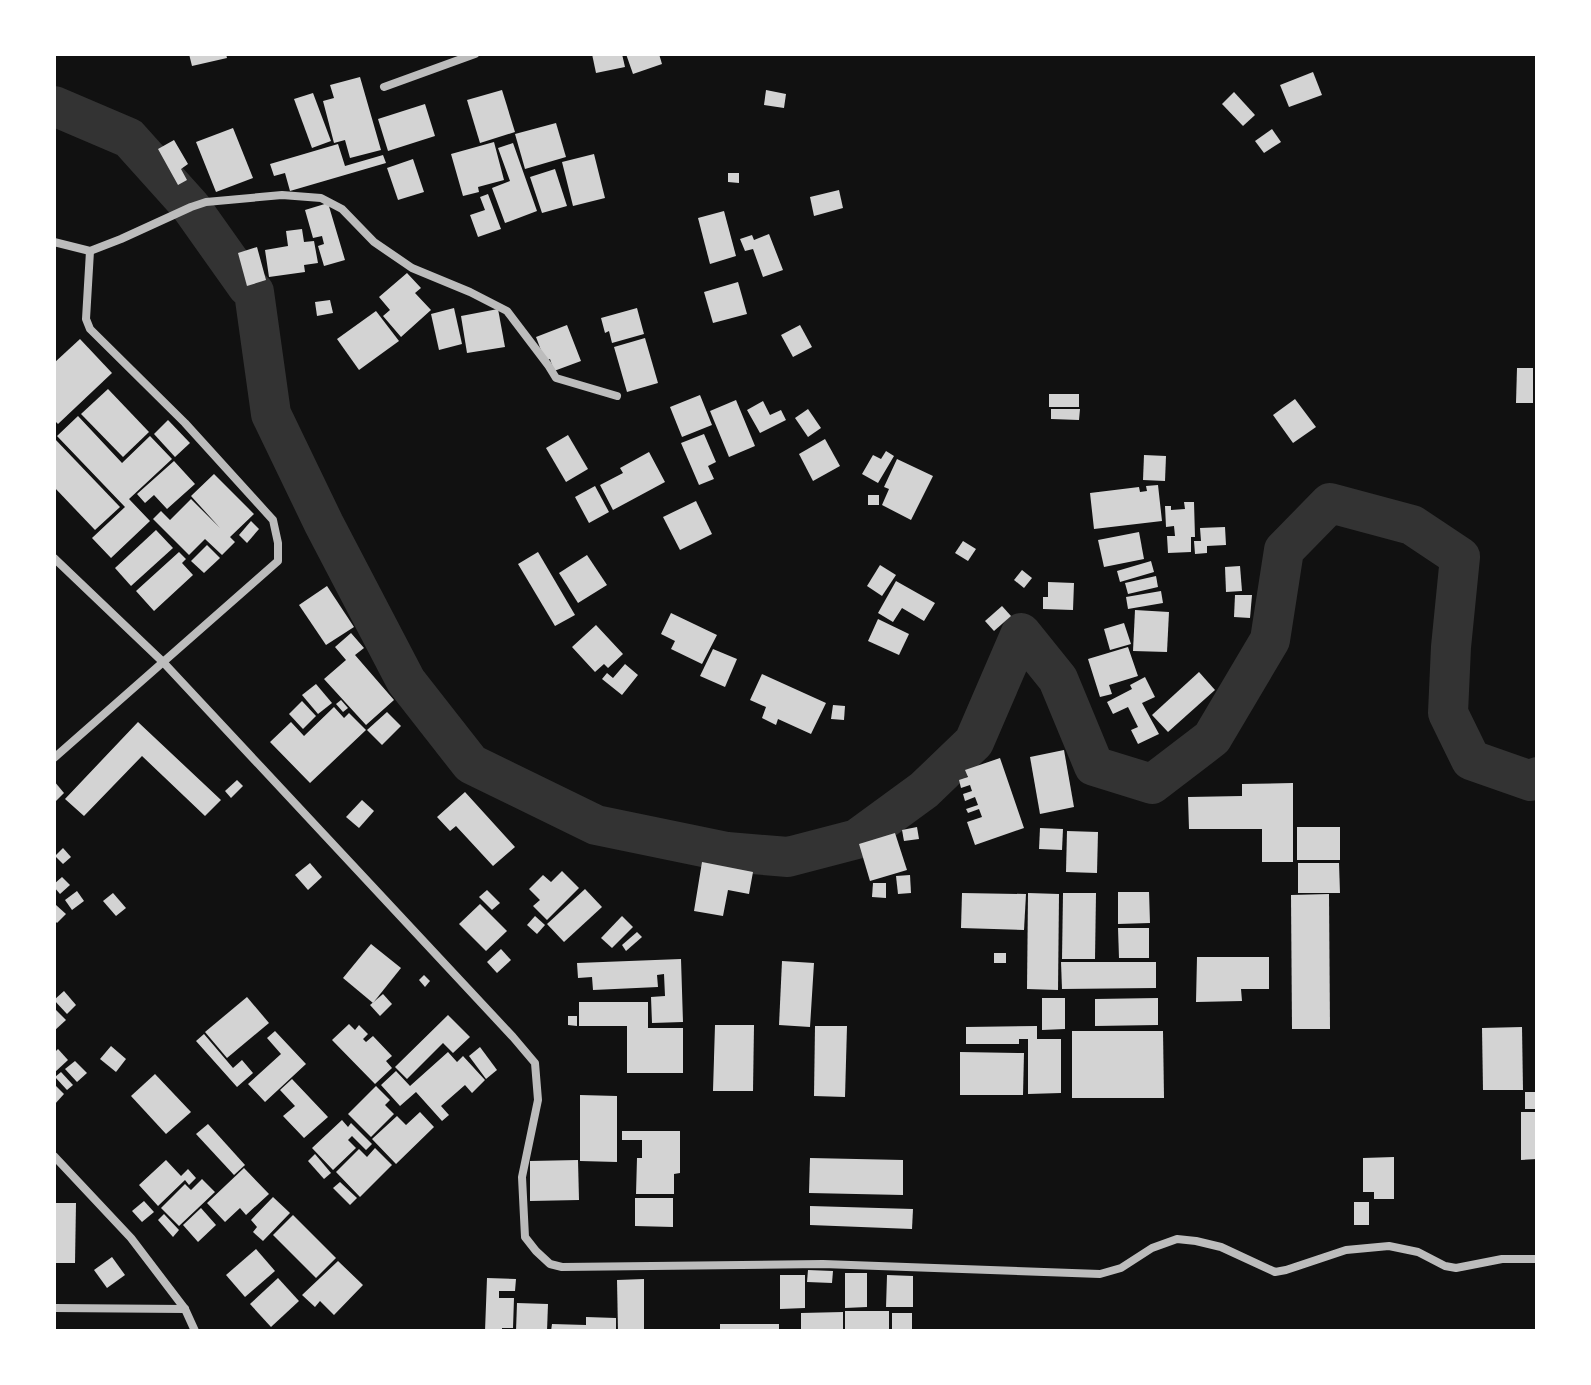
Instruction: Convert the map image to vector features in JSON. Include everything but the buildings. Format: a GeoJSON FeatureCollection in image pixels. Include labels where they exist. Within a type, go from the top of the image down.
{"type":"FeatureCollection","features":[{"type":"Feature","properties":{"kind":"street"},"geometry":{"type":"LineString","coordinates":[[384,87],[475,54]]}},
{"type":"Feature","properties":{"kind":"street"},"geometry":{"type":"LineString","coordinates":[[54,242],[90,251],[206,202],[282,195],[321,198],[342,209],[374,242],[412,268],[507,311],[556,378],[617,396]]}},
{"type":"Feature","properties":{"kind":"street"},"geometry":{"type":"LineString","coordinates":[[54,758],[278,561],[273,520],[185,423],[90,329],[86,319],[90,251]]}},
{"type":"Feature","properties":{"kind":"street"},"geometry":{"type":"LineString","coordinates":[[54,558],[163,662],[535,1063],[538,1100],[522,1177],[525,1237],[550,1264],[562,1267],[823,1264],[1100,1274],[1121,1268],[1152,1248],[1177,1239],[1221,1247],[1275,1272],[1346,1250],[1389,1246],[1418,1252],[1445,1266],[1456,1268],[1502,1259],[1537,1259]]}},
{"type":"Feature","properties":{"kind":"street"},"geometry":{"type":"LineString","coordinates":[[54,1156],[131,1238],[185,1309],[195,1331]]}},
{"type":"Feature","properties":{"kind":"street"},"geometry":{"type":"LineString","coordinates":[[54,1308],[185,1309]]}},
{"type":"Feature","properties":{"kind":"waterway"},"geometry":{"type":"LineString","coordinates":[[54,106],[129,138],[191,207],[254,292],[271,414],[406,681],[471,764],[596,825],[727,852],[788,857],[857,839],[924,790],[974,742],[1021,633],[1058,679],[1094,766],[1152,784],[1212,738],[1270,640],[1284,550],[1330,503],[1412,525],[1460,557],[1448,713],[1471,760],[1531,781],[1537,777]]}}]}
